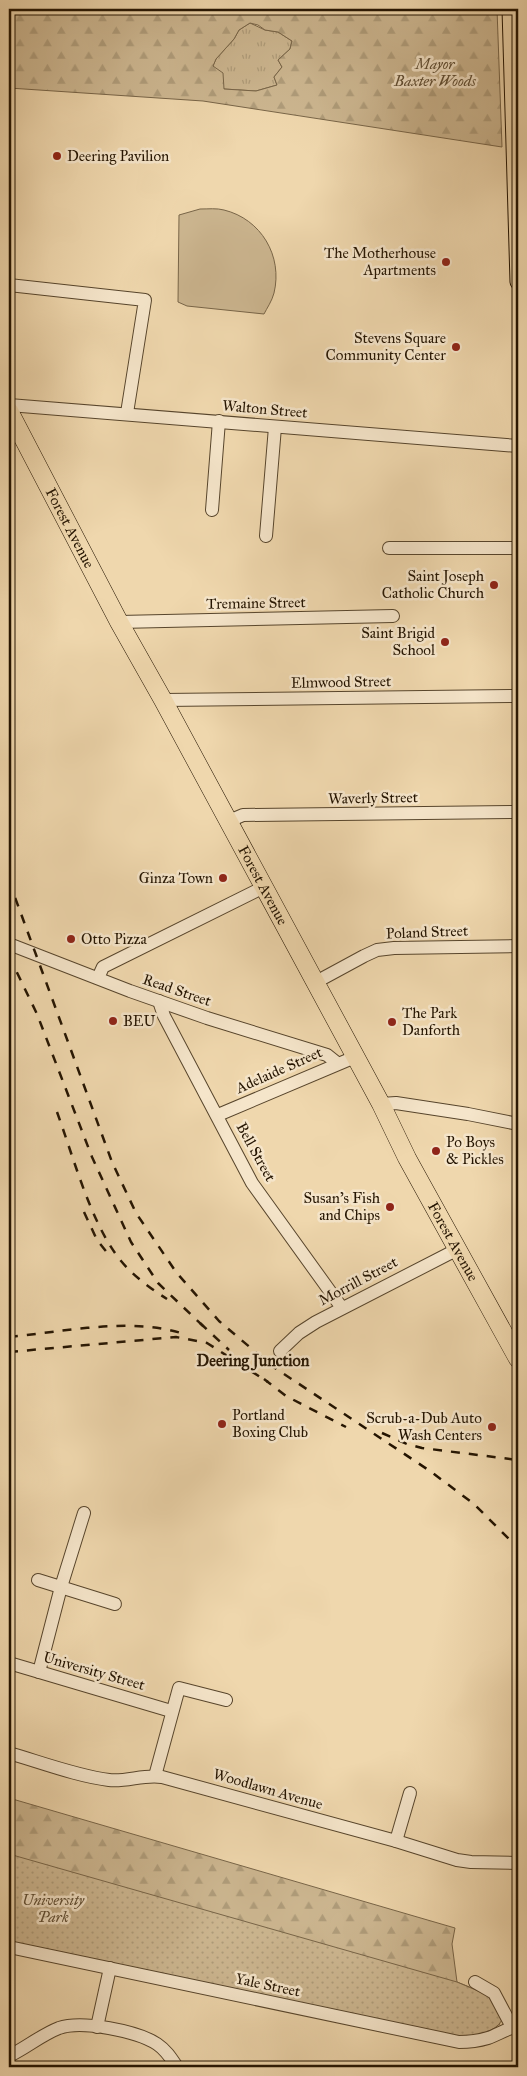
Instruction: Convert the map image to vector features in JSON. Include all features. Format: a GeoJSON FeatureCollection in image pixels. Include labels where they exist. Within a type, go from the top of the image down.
{"type":"FeatureCollection","features":[{"type":"Feature","properties":{"kind":"highway","name":"Forest Avenue"},"geometry":{"type":"LineString","coordinates":[[9,410],[119,622],[229,821],[381,1104],[407,1158],[518,1359]]}},
{"type":"Feature","properties":{"kind":"main road"},"geometry":{"type":"LineString","coordinates":[[510,9],[514,32],[518,282]]}},
{"type":"Feature","properties":{"kind":"street"},"geometry":{"type":"LineString","coordinates":[[9,285],[145,300],[127,413]]}},
{"type":"Feature","properties":{"kind":"street","name":"Walton Street"},"geometry":{"type":"LineString","coordinates":[[9,405],[127,413],[275,427],[518,446]]}},
{"type":"Feature","properties":{"kind":"street"},"geometry":{"type":"LineString","coordinates":[[212,510],[219,421]]}},
{"type":"Feature","properties":{"kind":"street"},"geometry":{"type":"LineString","coordinates":[[266,536],[275,427]]}},
{"type":"Feature","properties":{"kind":"street"},"geometry":{"type":"LineString","coordinates":[[389,548],[518,548]]}},
{"type":"Feature","properties":{"kind":"street","name":"Tremaine Street"},"geometry":{"type":"LineString","coordinates":[[119,622],[393,616]]}},
{"type":"Feature","properties":{"kind":"street","name":"Elmwood Street"},"geometry":{"type":"LineString","coordinates":[[163,700],[518,696]]}},
{"type":"Feature","properties":{"kind":"street","name":"Waverly Street"},"geometry":{"type":"LineString","coordinates":[[229,821],[243,815],[518,812]]}},
{"type":"Feature","properties":{"kind":"street"},"geometry":{"type":"LineString","coordinates":[[98,978],[103,967],[264,887]]}},
{"type":"Feature","properties":{"kind":"street","name":"Read Street"},"geometry":{"type":"LineString","coordinates":[[9,944],[159,1001],[327,1055],[336,1063]]}},
{"type":"Feature","properties":{"kind":"street","name":"Poland Street"},"geometry":{"type":"LineString","coordinates":[[316,982],[377,950],[394,948],[518,946]]}},
{"type":"Feature","properties":{"kind":"street","name":"Bell Street"},"geometry":{"type":"LineString","coordinates":[[159,1001],[164,1016],[218,1115],[241,1165],[342,1308]]}},
{"type":"Feature","properties":{"kind":"street","name":"Adelaide Street"},"geometry":{"type":"LineString","coordinates":[[218,1115],[336,1063],[355,1057]]}},
{"type":"Feature","properties":{"kind":"street"},"geometry":{"type":"LineString","coordinates":[[381,1104],[396,1103],[518,1124]]}},
{"type":"Feature","properties":{"kind":"street","name":"Morrill Street"},"geometry":{"type":"LineString","coordinates":[[280,1351],[298,1333],[342,1308],[458,1249]]}},
{"type":"Feature","properties":{"kind":"street"},"geometry":{"type":"LineString","coordinates":[[39,1672],[61,1587],[84,1513]]}},
{"type":"Feature","properties":{"kind":"street"},"geometry":{"type":"LineString","coordinates":[[38,1580],[115,1604]]}},
{"type":"Feature","properties":{"kind":"street","name":"University Street"},"geometry":{"type":"LineString","coordinates":[[9,1664],[171,1710]]}},
{"type":"Feature","properties":{"kind":"street"},"geometry":{"type":"LineString","coordinates":[[154,1776],[171,1710],[179,1688],[226,1700]]}},
{"type":"Feature","properties":{"kind":"street","name":"Woodlawn Avenue"},"geometry":{"type":"LineString","coordinates":[[9,1753],[109,1780],[154,1776],[396,1841],[457,1860],[518,1863]]}},
{"type":"Feature","properties":{"kind":"street"},"geometry":{"type":"LineString","coordinates":[[396,1841],[410,1793]]}},
{"type":"Feature","properties":{"kind":"street","name":"Yale Street"},"geometry":{"type":"LineString","coordinates":[[9,1947],[459,2042],[474,2042],[515,2027]]}},
{"type":"Feature","properties":{"kind":"street"},"geometry":{"type":"LineString","coordinates":[[97,2027],[110,1968]]}},
{"type":"Feature","properties":{"kind":"street"},"geometry":{"type":"LineString","coordinates":[[475,1982],[494,1993],[515,2027]]}},
{"type":"Feature","properties":{"kind":"street"},"geometry":{"type":"LineString","coordinates":[[9,2056],[61,2028],[75,2026],[97,2027],[142,2037],[156,2044],[169,2055],[177,2067]]}},
{"type":"Feature","properties":{"kind":"green space","name":"Mayor Baxter Woods"},"geometry":{"type":"Polygon","coordinates":[[[9,9],[497,9],[502,147],[203,101],[9,88],[9,9]],[[250,23],[239,30],[234,39],[216,59],[213,66],[223,73],[224,89],[256,91],[277,85],[274,77],[282,67],[278,60],[290,49],[292,41],[278,32],[265,30],[258,25],[250,23]]]}},
{"type":"Feature","properties":{"kind":"green space"},"geometry":{"type":"Polygon","coordinates":[[[250,23],[265,30],[278,32],[292,41],[290,49],[278,60],[282,67],[274,77],[277,85],[256,91],[224,89],[213,66],[216,59],[234,39],[239,30],[250,23]]]}},
{"type":"Feature","properties":{"kind":"green space"},"geometry":{"type":"Polygon","coordinates":[[[200,209],[221,209],[237,215],[258,230],[266,241],[272,253],[276,279],[271,302],[264,314],[187,306],[178,302],[179,215],[200,209]]]}},
{"type":"Feature","properties":{"kind":"green space"},"geometry":{"type":"Polygon","coordinates":[[[9,1798],[455,1928],[452,1944],[457,1982],[482,1992],[500,2024],[489,2030],[9,1941],[9,1798]]]}},
{"type":"Feature","properties":{"kind":"green space","name":"University Park"},"geometry":{"type":"Polygon","coordinates":[[[9,1854],[457,1982],[490,1996],[502,2020],[490,2031],[461,2037],[9,1941],[9,1854]]]}},
{"type":"Feature","properties":{"kind":"railway"},"geometry":{"type":"LineString","coordinates":[[9,881],[112,1162],[136,1213],[176,1272],[219,1321],[272,1366],[430,1471],[474,1504],[518,1548]]}},
{"type":"Feature","properties":{"kind":"railway"},"geometry":{"type":"LineString","coordinates":[[9,956],[37,1014],[92,1157],[131,1242],[158,1283],[204,1327]]}},
{"type":"Feature","properties":{"kind":"railway"},"geometry":{"type":"LineString","coordinates":[[57,1112],[89,1204],[106,1238],[120,1260],[132,1273],[167,1299]]}},
{"type":"Feature","properties":{"kind":"railway"},"geometry":{"type":"LineString","coordinates":[[84,1212],[97,1240],[109,1255]]}},
{"type":"Feature","properties":{"kind":"railway"},"geometry":{"type":"LineString","coordinates":[[200,1323],[229,1350]]}},
{"type":"Feature","properties":{"kind":"railway"},"geometry":{"type":"LineString","coordinates":[[9,1337],[73,1329],[118,1326],[161,1328],[181,1333]]}},
{"type":"Feature","properties":{"kind":"railway"},"geometry":{"type":"LineString","coordinates":[[9,1352],[176,1337],[207,1343],[268,1382]]}},
{"type":"Feature","properties":{"kind":"railway"},"geometry":{"type":"LineString","coordinates":[[264,1379],[286,1396],[346,1427]]}},
{"type":"Feature","properties":{"kind":"railway"},"geometry":{"type":"LineString","coordinates":[[382,1433],[407,1444],[422,1448],[518,1460]]}},
{"type":"Feature","properties":{"kind":"place","name":"Deering Pavilion"},"geometry":{"type":"Point","coordinates":[57,156]}},
{"type":"Feature","properties":{"kind":"place","name":"The Motherhouse Apartments"},"geometry":{"type":"Point","coordinates":[446,262]}},
{"type":"Feature","properties":{"kind":"place","name":"Stevens Square Community Center"},"geometry":{"type":"Point","coordinates":[456,347]}},
{"type":"Feature","properties":{"kind":"place","name":"Saint Joseph Catholic Church"},"geometry":{"type":"Point","coordinates":[494,585]}},
{"type":"Feature","properties":{"kind":"place","name":"Saint Brigid School"},"geometry":{"type":"Point","coordinates":[445,642]}},
{"type":"Feature","properties":{"kind":"place","name":"Ginza Town"},"geometry":{"type":"Point","coordinates":[223,878]}},
{"type":"Feature","properties":{"kind":"place","name":"Otto Pizza"},"geometry":{"type":"Point","coordinates":[71,939]}},
{"type":"Feature","properties":{"kind":"place","name":"BEU"},"geometry":{"type":"Point","coordinates":[113,1021]}},
{"type":"Feature","properties":{"kind":"place","name":"The Park Danforth"},"geometry":{"type":"Point","coordinates":[392,1022]}},
{"type":"Feature","properties":{"kind":"place","name":"Po Boys & Pickles"},"geometry":{"type":"Point","coordinates":[436,1151]}},
{"type":"Feature","properties":{"kind":"place","name":"Susan's Fish and Chips"},"geometry":{"type":"Point","coordinates":[390,1207]}},
{"type":"Feature","properties":{"kind":"place","name":"Portland Boxing Club"},"geometry":{"type":"Point","coordinates":[222,1424]}},
{"type":"Feature","properties":{"kind":"place","name":"Scrub-a-Dub Auto Wash Centers"},"geometry":{"type":"Point","coordinates":[492,1427]}},
{"type":"Feature","properties":{"kind":"district","name":"Deering Junction"},"geometry":{"type":"Point","coordinates":[253,1360]}}]}
